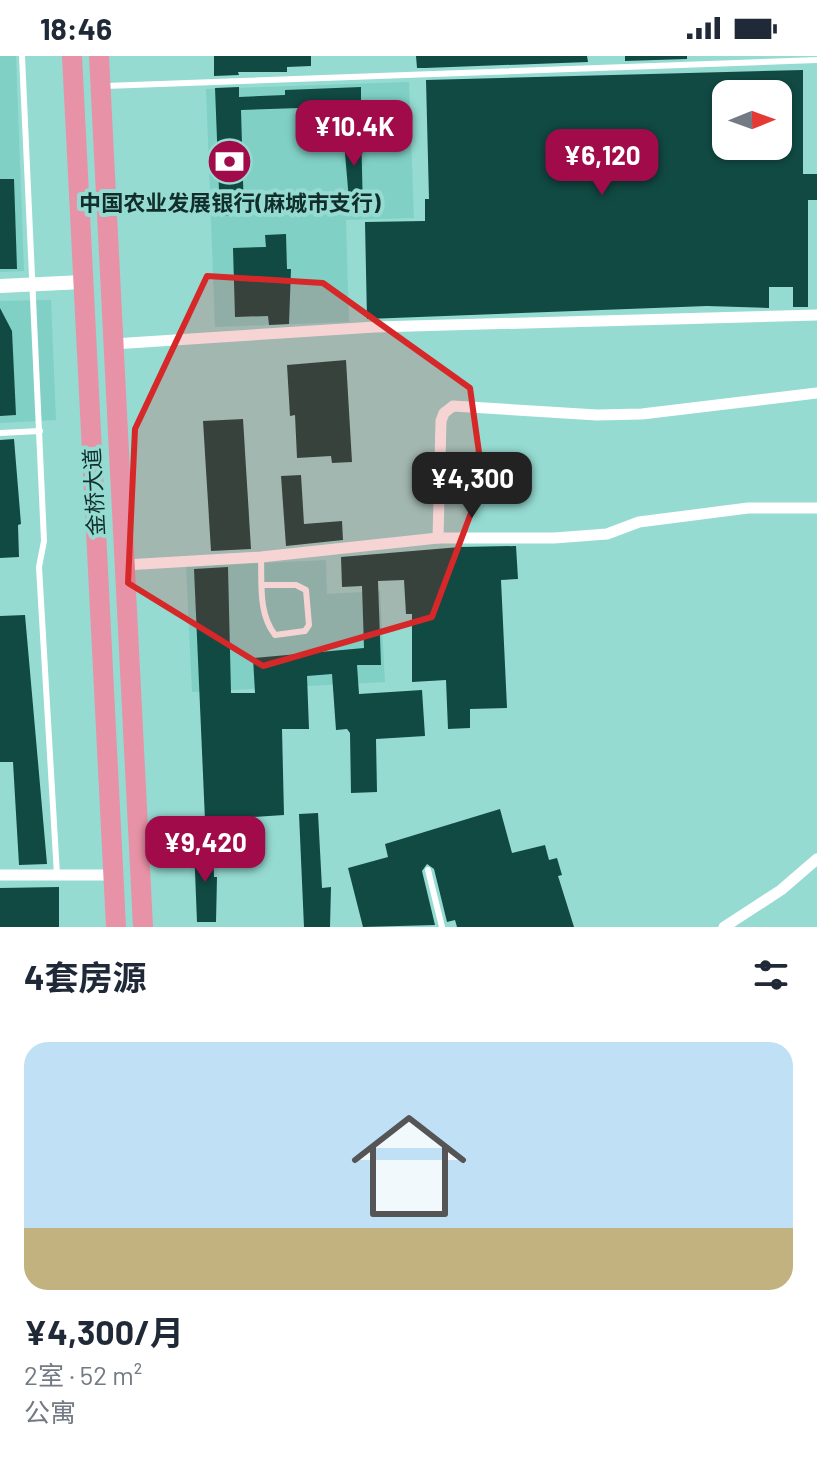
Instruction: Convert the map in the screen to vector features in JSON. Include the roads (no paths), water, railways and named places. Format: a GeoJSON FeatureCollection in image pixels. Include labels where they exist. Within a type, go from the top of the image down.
{"type":"FeatureCollection","features":[{"type":"Feature","properties":{"kind":"highway","name":"金桥大道"},"geometry":{"type":"LineString","coordinates":[[72,56],[116,927]]}},
{"type":"Feature","properties":{"kind":"highway","name":"金桥大道"},"geometry":{"type":"LineString","coordinates":[[99,56],[143,927]]}},
{"type":"Feature","properties":{"kind":"street"},"geometry":{"type":"LineString","coordinates":[[0,286],[83,282]]}},
{"type":"Feature","properties":{"kind":"street"},"geometry":{"type":"LineString","coordinates":[[113,344],[375,327],[817,315]]}},
{"type":"Feature","properties":{"kind":"street"},"geometry":{"type":"LineString","coordinates":[[438,538],[441,421],[444,413],[453,406],[597,415],[642,414],[817,393]]}},
{"type":"Feature","properties":{"kind":"street"},"geometry":{"type":"LineString","coordinates":[[125,565],[261,557],[438,538],[607,534],[639,522],[748,508],[817,508]]}},
{"type":"Feature","properties":{"kind":"street"},"geometry":{"type":"LineString","coordinates":[[724,927],[781,890],[817,859]]}},
{"type":"Feature","properties":{"kind":"street"},"geometry":{"type":"LineString","coordinates":[[0,875],[114,875]]}},
{"type":"Feature","properties":{"kind":"lane"},"geometry":{"type":"LineString","coordinates":[[22,56],[44,541],[39,567],[57,875]]}},
{"type":"Feature","properties":{"kind":"lane"},"geometry":{"type":"LineString","coordinates":[[100,86],[817,60]]}},
{"type":"Feature","properties":{"kind":"lane"},"geometry":{"type":"LineString","coordinates":[[0,433],[40,431]]}},
{"type":"Feature","properties":{"kind":"lane"},"geometry":{"type":"LineString","coordinates":[[261,557],[263,615],[275,635],[305,631],[309,625],[306,590],[296,585],[262,585]]}},
{"type":"Feature","properties":{"kind":"lane"},"geometry":{"type":"LineString","coordinates":[[428,870],[442,927]]}},
{"type":"Feature","properties":{"kind":"place","name":"中国农业发展银行(麻城市支行)"},"geometry":{"type":"Point","coordinates":[230,162]}}]}
